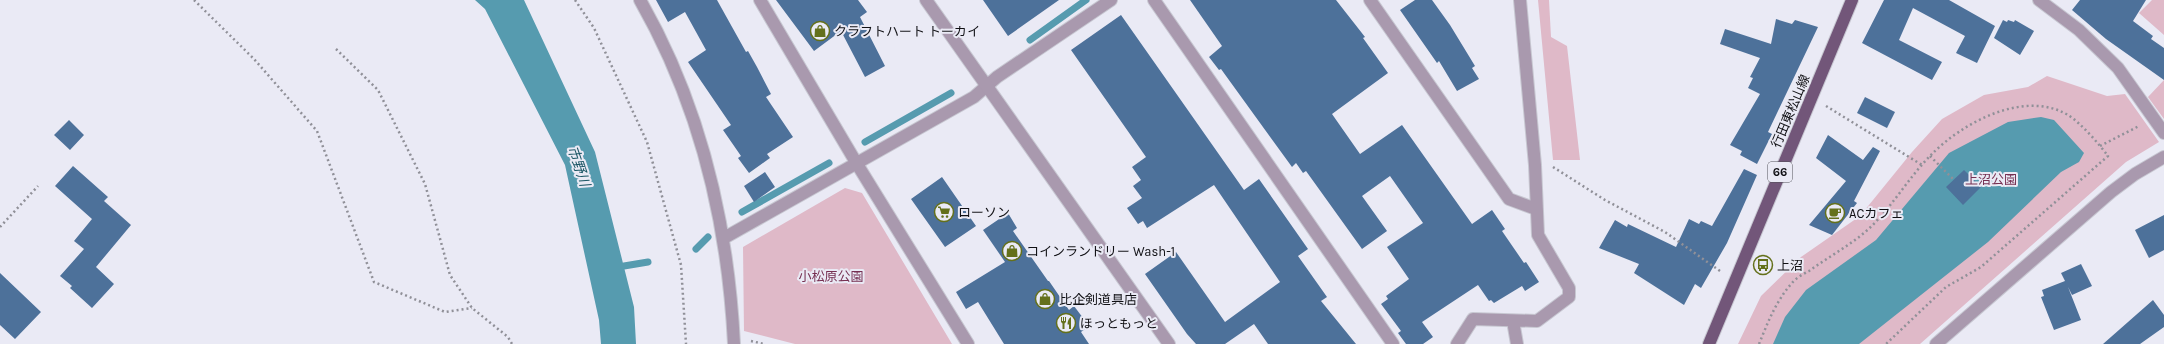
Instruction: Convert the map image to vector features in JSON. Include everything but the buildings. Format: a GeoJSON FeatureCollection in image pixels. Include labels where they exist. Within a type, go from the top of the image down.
{"type":"FeatureCollection","features":[{"type":"Feature","properties":{"kind":"main road","name":"行田東松山線"},"geometry":{"type":"LineString","coordinates":[[1709,344],[1852,0]]}},
{"type":"Feature","properties":{"kind":"street"},"geometry":{"type":"LineString","coordinates":[[640,0],[679,77],[702,143],[724,238],[734,344]]}},
{"type":"Feature","properties":{"kind":"street"},"geometry":{"type":"LineString","coordinates":[[760,0],[857,164],[968,344]]}},
{"type":"Feature","properties":{"kind":"street"},"geometry":{"type":"LineString","coordinates":[[926,0],[1169,344]]}},
{"type":"Feature","properties":{"kind":"street"},"geometry":{"type":"LineString","coordinates":[[724,238],[974,97],[986,85],[1110,0]]}},
{"type":"Feature","properties":{"kind":"street"},"geometry":{"type":"LineString","coordinates":[[1154,0],[1393,344]]}},
{"type":"Feature","properties":{"kind":"street"},"geometry":{"type":"LineString","coordinates":[[1370,0],[1509,199],[1536,209]]}},
{"type":"Feature","properties":{"kind":"street"},"geometry":{"type":"LineString","coordinates":[[1457,344],[1473,319],[1537,321],[1569,297],[1570,288],[1538,235],[1535,165],[1520,0]]}},
{"type":"Feature","properties":{"kind":"street"},"geometry":{"type":"LineString","coordinates":[[2039,0],[2079,30],[2118,68],[2155,118],[2164,133]]}},
{"type":"Feature","properties":{"kind":"street"},"geometry":{"type":"LineString","coordinates":[[1936,344],[2111,192],[2135,174],[2164,157]]}},
{"type":"Feature","properties":{"kind":"street"},"geometry":{"type":"LineString","coordinates":[[1513,321],[1516,344]]}},
{"type":"Feature","properties":{"kind":"path"},"geometry":{"type":"LineString","coordinates":[[194,0],[254,59],[317,131],[374,282],[445,312],[472,308]]}},
{"type":"Feature","properties":{"kind":"path"},"geometry":{"type":"LineString","coordinates":[[575,0],[594,28],[647,142],[681,265],[686,344]]}},
{"type":"Feature","properties":{"kind":"path"},"geometry":{"type":"LineString","coordinates":[[336,49],[378,90],[425,184],[450,275],[472,308],[508,337],[512,344]]}},
{"type":"Feature","properties":{"kind":"path"},"geometry":{"type":"LineString","coordinates":[[1811,97],[1922,165]]}},
{"type":"Feature","properties":{"kind":"path"},"geometry":{"type":"LineString","coordinates":[[1759,344],[1776,303],[1792,282],[1864,233],[1930,156],[1948,139],[1972,122],[2000,111],[2021,107],[2054,110],[2068,116],[2100,146],[2108,156],[1981,267],[1946,286],[1886,344]]}},
{"type":"Feature","properties":{"kind":"path"},"geometry":{"type":"LineString","coordinates":[[2100,146],[2155,118]]}},
{"type":"Feature","properties":{"kind":"path"},"geometry":{"type":"LineString","coordinates":[[1930,156],[1954,180]]}},
{"type":"Feature","properties":{"kind":"path"},"geometry":{"type":"LineString","coordinates":[[1550,166],[1606,200],[1664,232],[1720,272]]}},
{"type":"Feature","properties":{"kind":"path"},"geometry":{"type":"LineString","coordinates":[[0,226],[38,186]]}},
{"type":"Feature","properties":{"kind":"green space"},"geometry":{"type":"Polygon","coordinates":[[[1538,0],[1549,0],[1551,37],[1567,46],[1580,160],[1553,160],[1538,0]]]}},
{"type":"Feature","properties":{"kind":"green space"},"geometry":{"type":"Polygon","coordinates":[[[2152,0],[2164,0],[2164,35],[2139,13],[2152,0]]]}},
{"type":"Feature","properties":{"kind":"green space","name":"上沼公園"},"geometry":{"type":"Polygon","coordinates":[[[2047,76],[2107,96],[2125,94],[2159,142],[2126,162],[1920,344],[1738,344],[1761,296],[1801,257],[1860,216],[1912,152],[1942,119],[1984,95],[2028,87],[2047,76]]]}},
{"type":"Feature","properties":{"kind":"green space"},"geometry":{"type":"Polygon","coordinates":[[[2164,80],[2164,119],[2148,97],[2164,80]]]}},
{"type":"Feature","properties":{"kind":"green space","name":"小松原公園"},"geometry":{"type":"Polygon","coordinates":[[[845,188],[862,193],[952,344],[795,344],[744,331],[743,247],[845,188]]]}},
{"type":"Feature","properties":{"kind":"water","name":"市野川"},"geometry":{"type":"Polygon","coordinates":[[[475,0],[524,0],[595,152],[634,307],[636,344],[601,344],[599,320],[565,165],[485,9],[475,0]]]}},
{"type":"Feature","properties":{"kind":"water"},"geometry":{"type":"Polygon","coordinates":[[[2041,117],[2054,120],[2084,153],[2079,162],[2061,172],[1988,242],[1859,344],[1773,344],[1785,317],[1806,290],[1876,240],[1949,153],[2008,122],[2041,117]]]}},
{"type":"Feature","properties":{"kind":"waterway"},"geometry":{"type":"LineString","coordinates":[[1030,40],[1086,0]]}},
{"type":"Feature","properties":{"kind":"waterway"},"geometry":{"type":"LineString","coordinates":[[865,142],[951,93]]}},
{"type":"Feature","properties":{"kind":"waterway"},"geometry":{"type":"LineString","coordinates":[[742,212],[829,163]]}},
{"type":"Feature","properties":{"kind":"waterway"},"geometry":{"type":"LineString","coordinates":[[696,249],[708,237]]}},
{"type":"Feature","properties":{"kind":"waterway"},"geometry":{"type":"LineString","coordinates":[[624,266],[648,262]]}},
{"type":"Feature","properties":{"kind":"place","name":"クラフトハート トーカイ"},"geometry":{"type":"Point","coordinates":[820,31]}},
{"type":"Feature","properties":{"kind":"place","name":"ローソン"},"geometry":{"type":"Point","coordinates":[944,212]}},
{"type":"Feature","properties":{"kind":"place","name":"ACカフェ"},"geometry":{"type":"Point","coordinates":[1835,213]}},
{"type":"Feature","properties":{"kind":"place","name":"コインランドリー Wash-1"},"geometry":{"type":"Point","coordinates":[1012,251]}},
{"type":"Feature","properties":{"kind":"place","name":"上沼"},"geometry":{"type":"Point","coordinates":[1763,265]}},
{"type":"Feature","properties":{"kind":"place","name":"比企剣道具店"},"geometry":{"type":"Point","coordinates":[1045,299]}},
{"type":"Feature","properties":{"kind":"place","name":"ほっともっと"},"geometry":{"type":"Point","coordinates":[1066,323]}}]}
